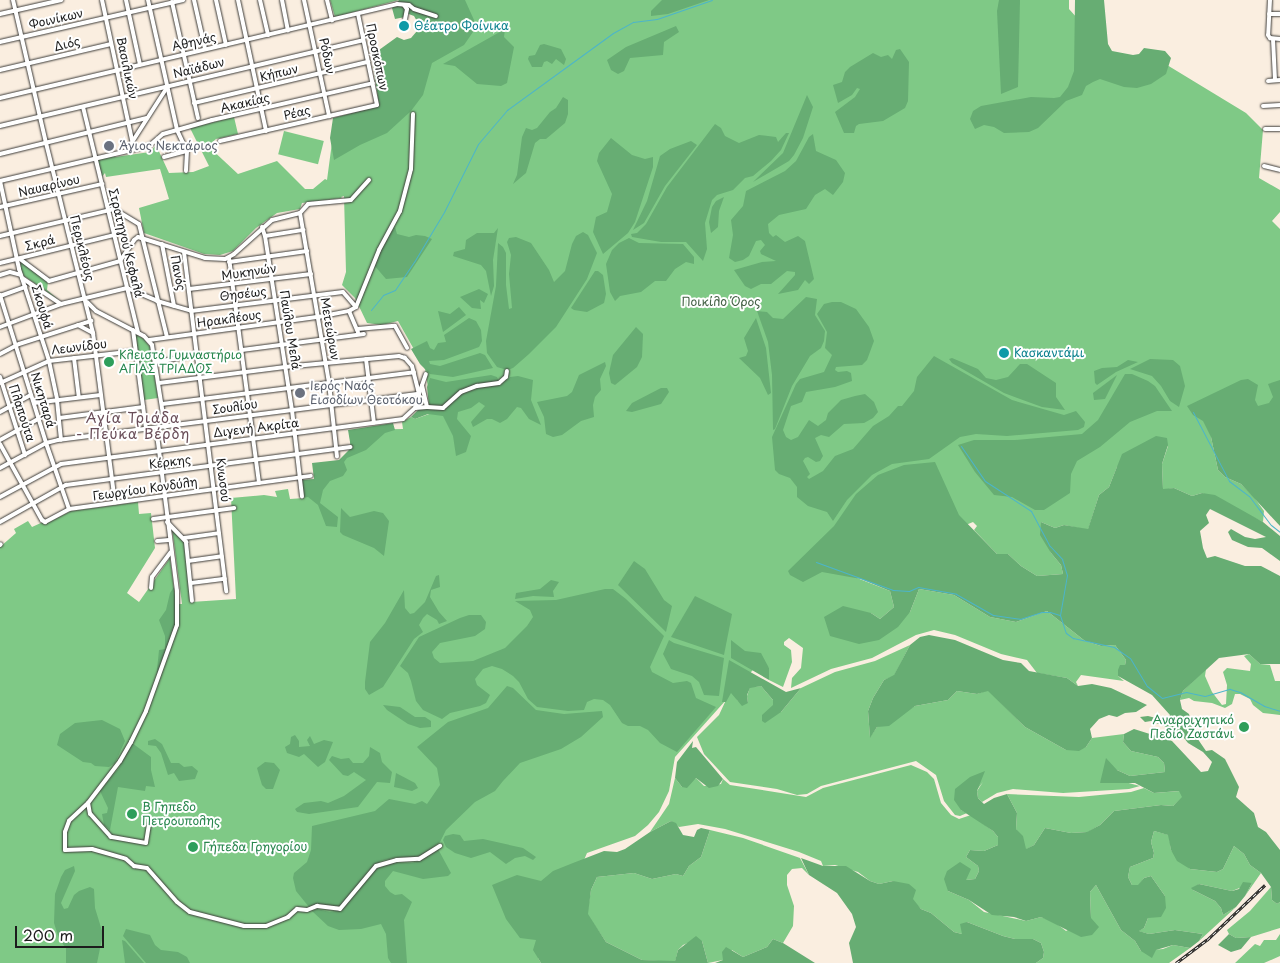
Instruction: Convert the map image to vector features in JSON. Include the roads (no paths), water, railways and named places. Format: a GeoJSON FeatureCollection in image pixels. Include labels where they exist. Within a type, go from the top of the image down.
{"type":"FeatureCollection","features":[{"type":"Feature","properties":{"kind":"street","name":"Περικλέους"},"geometry":{"type":"LineString","coordinates":[[13,0],[52,168],[91,321],[115,503]]}},
{"type":"Feature","properties":{"kind":"street"},"geometry":{"type":"LineString","coordinates":[[0,14],[61,0]]}},
{"type":"Feature","properties":{"kind":"street","name":"Βασιλικών"},"geometry":{"type":"LineString","coordinates":[[102,0],[132,140]]}},
{"type":"Feature","properties":{"kind":"street"},"geometry":{"type":"LineString","coordinates":[[126,0],[140,65]]}},
{"type":"Feature","properties":{"kind":"street"},"geometry":{"type":"LineString","coordinates":[[148,0],[177,130],[187,151],[186,171]]}},
{"type":"Feature","properties":{"kind":"street","name":"Φοινίκων"},"geometry":{"type":"LineString","coordinates":[[0,42],[183,0]]}},
{"type":"Feature","properties":{"kind":"street"},"geometry":{"type":"LineString","coordinates":[[194,0],[205,49]]}},
{"type":"Feature","properties":{"kind":"street"},"geometry":{"type":"LineString","coordinates":[[216,0],[226,45]]}},
{"type":"Feature","properties":{"kind":"street"},"geometry":{"type":"LineString","coordinates":[[238,0],[266,131]]}},
{"type":"Feature","properties":{"kind":"street"},"geometry":{"type":"LineString","coordinates":[[260,0],[268,35]]}},
{"type":"Feature","properties":{"kind":"street"},"geometry":{"type":"LineString","coordinates":[[282,0],[288,30]]}},
{"type":"Feature","properties":{"kind":"street","name":"Ρόδων"},"geometry":{"type":"LineString","coordinates":[[304,0],[329,116]]}},
{"type":"Feature","properties":{"kind":"street"},"geometry":{"type":"LineString","coordinates":[[327,0],[332,20]]}},
{"type":"Feature","properties":{"kind":"street"},"geometry":{"type":"LineString","coordinates":[[1270,0],[1269,14],[1275,80]]}},
{"type":"Feature","properties":{"kind":"street"},"geometry":{"type":"LineString","coordinates":[[172,1],[198,118]]}},
{"type":"Feature","properties":{"kind":"street","name":"Αθηνάς"},"geometry":{"type":"LineString","coordinates":[[0,98],[397,4],[404,5]]}},
{"type":"Feature","properties":{"kind":"street"},"geometry":{"type":"LineString","coordinates":[[404,5],[409,5],[414,9]]}},
{"type":"Feature","properties":{"kind":"street"},"geometry":{"type":"LineString","coordinates":[[404,5],[407,9],[405,20]]}},
{"type":"Feature","properties":{"kind":"street"},"geometry":{"type":"LineString","coordinates":[[407,9],[414,9],[436,16]]}},
{"type":"Feature","properties":{"kind":"street","name":"Προσκόπων"},"geometry":{"type":"LineString","coordinates":[[358,14],[377,105]]}},
{"type":"Feature","properties":{"kind":"street"},"geometry":{"type":"LineString","coordinates":[[1269,14],[1280,14]]}},
{"type":"Feature","properties":{"kind":"street"},"geometry":{"type":"LineString","coordinates":[[1271,38],[1280,39]]}},
{"type":"Feature","properties":{"kind":"street","name":"Ναϊάδων"},"geometry":{"type":"LineString","coordinates":[[0,126],[363,40]]}},
{"type":"Feature","properties":{"kind":"street","name":"Διός"},"geometry":{"type":"LineString","coordinates":[[0,70],[111,44]]}},
{"type":"Feature","properties":{"kind":"street","name":"Κήπων"},"geometry":{"type":"LineString","coordinates":[[194,103],[368,62]]}},
{"type":"Feature","properties":{"kind":"street"},"geometry":{"type":"LineString","coordinates":[[1268,81],[1280,80]]}},
{"type":"Feature","properties":{"kind":"street","name":"Ακακίας"},"geometry":{"type":"LineString","coordinates":[[0,181],[149,146],[163,134],[177,130],[373,83]]}},
{"type":"Feature","properties":{"kind":"street"},"geometry":{"type":"LineString","coordinates":[[126,150],[168,86]]}},
{"type":"Feature","properties":{"kind":"street","name":"Ρέας"},"geometry":{"type":"LineString","coordinates":[[220,141],[377,105]]}},
{"type":"Feature","properties":{"kind":"street"},"geometry":{"type":"LineString","coordinates":[[1263,106],[1280,105]]}},
{"type":"Feature","properties":{"kind":"street","name":"Στρατηγού Κεφαλά"},"geometry":{"type":"LineString","coordinates":[[83,106],[138,332]]}},
{"type":"Feature","properties":{"kind":"street"},"geometry":{"type":"LineString","coordinates":[[356,307],[385,237],[400,211],[411,169],[414,114]]}},
{"type":"Feature","properties":{"kind":"street"},"geometry":{"type":"LineString","coordinates":[[0,154],[147,118]]}},
{"type":"Feature","properties":{"kind":"street"},"geometry":{"type":"LineString","coordinates":[[1264,129],[1280,129]]}},
{"type":"Feature","properties":{"kind":"street"},"geometry":{"type":"LineString","coordinates":[[164,157],[187,151]]}},
{"type":"Feature","properties":{"kind":"street"},"geometry":{"type":"LineString","coordinates":[[1264,166],[1280,170]]}},
{"type":"Feature","properties":{"kind":"street"},"geometry":{"type":"LineString","coordinates":[[229,260],[262,227],[276,218],[300,212],[308,204],[351,200],[369,180]]}},
{"type":"Feature","properties":{"kind":"street","name":"Σκουφά"},"geometry":{"type":"LineString","coordinates":[[0,181],[22,276],[49,361],[57,400],[61,440]]}},
{"type":"Feature","properties":{"kind":"street","name":"Ναυαρίνου"},"geometry":{"type":"LineString","coordinates":[[0,207],[102,184]]}},
{"type":"Feature","properties":{"kind":"street"},"geometry":{"type":"LineString","coordinates":[[0,236],[114,209],[139,224],[144,238],[167,338]]}},
{"type":"Feature","properties":{"kind":"street","name":"Μετεώρων"},"geometry":{"type":"LineString","coordinates":[[300,212],[326,362],[337,457]]}},
{"type":"Feature","properties":{"kind":"street","name":"Παύλου Μελά"},"geometry":{"type":"LineString","coordinates":[[262,227],[269,257],[289,388],[302,496]]}},
{"type":"Feature","properties":{"kind":"street"},"geometry":{"type":"LineString","coordinates":[[265,236],[304,230]]}},
{"type":"Feature","properties":{"kind":"street","name":"Σκρά"},"geometry":{"type":"LineString","coordinates":[[0,263],[114,235]]}},
{"type":"Feature","properties":{"kind":"street"},"geometry":{"type":"LineString","coordinates":[[19,259],[49,281],[120,260],[135,239],[144,238],[184,252],[209,258],[229,260],[269,257],[308,251]]}},
{"type":"Feature","properties":{"kind":"street","name":"Πανός"},"geometry":{"type":"LineString","coordinates":[[162,244],[174,306]]}},
{"type":"Feature","properties":{"kind":"street","name":"Κνωσού"},"geometry":{"type":"LineString","coordinates":[[184,252],[226,591]]}},
{"type":"Feature","properties":{"kind":"street"},"geometry":{"type":"LineString","coordinates":[[229,260],[259,483]]}},
{"type":"Feature","properties":{"kind":"street"},"geometry":{"type":"LineString","coordinates":[[0,275],[10,272],[22,276],[61,304]]}},
{"type":"Feature","properties":{"kind":"street","name":"Μυκηνών"},"geometry":{"type":"LineString","coordinates":[[189,289],[311,274]]}},
{"type":"Feature","properties":{"kind":"street"},"geometry":{"type":"LineString","coordinates":[[0,297],[26,287]]}},
{"type":"Feature","properties":{"kind":"street"},"geometry":{"type":"LineString","coordinates":[[0,327],[8,322],[61,304],[127,288]]}},
{"type":"Feature","properties":{"kind":"street","name":"Θησέως"},"geometry":{"type":"LineString","coordinates":[[127,288],[157,301],[191,311],[345,292],[356,307]]}},
{"type":"Feature","properties":{"kind":"street","name":"Νικηταρά"},"geometry":{"type":"LineString","coordinates":[[0,297],[38,420],[69,509]]}},
{"type":"Feature","properties":{"kind":"street"},"geometry":{"type":"LineString","coordinates":[[85,298],[96,311],[138,332],[149,340],[153,347],[156,362],[164,427]]}},
{"type":"Feature","properties":{"kind":"street","name":"Ηρακλέους"},"geometry":{"type":"LineString","coordinates":[[149,340],[318,317],[356,307]]}},
{"type":"Feature","properties":{"kind":"street"},"geometry":{"type":"LineString","coordinates":[[242,350],[361,334],[349,310]]}},
{"type":"Feature","properties":{"kind":"street"},"geometry":{"type":"LineString","coordinates":[[0,354],[16,346],[91,321]]}},
{"type":"Feature","properties":{"kind":"street"},"geometry":{"type":"LineString","coordinates":[[78,325],[93,333]]}},
{"type":"Feature","properties":{"kind":"street"},"geometry":{"type":"LineString","coordinates":[[357,329],[395,326],[408,348]]}},
{"type":"Feature","properties":{"kind":"street"},"geometry":{"type":"LineString","coordinates":[[133,330],[146,429]]}},
{"type":"Feature","properties":{"kind":"street","name":"Λεωνίδου"},"geometry":{"type":"LineString","coordinates":[[1,383],[23,371],[49,361],[136,350]]}},
{"type":"Feature","properties":{"kind":"street"},"geometry":{"type":"LineString","coordinates":[[156,362],[197,355]]}},
{"type":"Feature","properties":{"kind":"street"},"geometry":{"type":"LineString","coordinates":[[159,383],[285,366],[394,356],[405,358],[412,366],[419,394]]}},
{"type":"Feature","properties":{"kind":"street"},"geometry":{"type":"LineString","coordinates":[[74,358],[80,397]]}},
{"type":"Feature","properties":{"kind":"street"},"geometry":{"type":"LineString","coordinates":[[366,359],[374,423]]}},
{"type":"Feature","properties":{"kind":"street"},"geometry":{"type":"LineString","coordinates":[[426,374],[415,408],[443,408],[461,392],[477,386],[500,383],[506,377],[507,371]]}},
{"type":"Feature","properties":{"kind":"street"},"geometry":{"type":"LineString","coordinates":[[162,404],[414,372]]}},
{"type":"Feature","properties":{"kind":"street","name":"Πλαπούτα"},"geometry":{"type":"LineString","coordinates":[[0,377],[25,455]]}},
{"type":"Feature","properties":{"kind":"street"},"geometry":{"type":"LineString","coordinates":[[422,384],[427,407]]}},
{"type":"Feature","properties":{"kind":"street","name":"Σουλίου"},"geometry":{"type":"LineString","coordinates":[[0,468],[46,443],[61,440],[419,394]]}},
{"type":"Feature","properties":{"kind":"street"},"geometry":{"type":"LineString","coordinates":[[0,412],[31,395]]}},
{"type":"Feature","properties":{"kind":"street"},"geometry":{"type":"LineString","coordinates":[[34,403],[101,395]]}},
{"type":"Feature","properties":{"kind":"street"},"geometry":{"type":"LineString","coordinates":[[59,418],[143,407]]}},
{"type":"Feature","properties":{"kind":"street","name":"Διγενή Ακρίτα"},"geometry":{"type":"LineString","coordinates":[[0,497],[54,467],[109,457],[253,437],[403,419],[415,408]]}},
{"type":"Feature","properties":{"kind":"street"},"geometry":{"type":"LineString","coordinates":[[33,504],[0,442],[38,420]]}},
{"type":"Feature","properties":{"kind":"street"},"geometry":{"type":"LineString","coordinates":[[156,428],[179,610],[177,625],[146,711],[131,742],[120,761],[88,803],[69,821],[65,832],[64,850],[92,849],[126,859],[134,866],[147,868],[167,893],[190,912],[244,926],[266,926],[288,917],[297,909],[307,910],[317,906],[340,909],[376,866],[397,860],[419,858],[440,846]]}},
{"type":"Feature","properties":{"kind":"street","name":"Κέρκης"},"geometry":{"type":"LineString","coordinates":[[0,522],[62,487],[350,447]]}},
{"type":"Feature","properties":{"kind":"street","name":"Γεωργίου Κονδύλη"},"geometry":{"type":"LineString","coordinates":[[33,504],[44,521],[69,509],[311,476]]}},
{"type":"Feature","properties":{"kind":"street"},"geometry":{"type":"LineString","coordinates":[[153,519],[167,520],[234,508]]}},
{"type":"Feature","properties":{"kind":"street"},"geometry":{"type":"LineString","coordinates":[[167,520],[184,538],[192,601]]}},
{"type":"Feature","properties":{"kind":"street"},"geometry":{"type":"LineString","coordinates":[[184,538],[219,533]]}},
{"type":"Feature","properties":{"kind":"street"},"geometry":{"type":"LineString","coordinates":[[157,541],[169,540]]}},
{"type":"Feature","properties":{"kind":"street"},"geometry":{"type":"LineString","coordinates":[[151,588],[152,577],[171,552]]}},
{"type":"Feature","properties":{"kind":"street"},"geometry":{"type":"LineString","coordinates":[[188,561],[222,556]]}},
{"type":"Feature","properties":{"kind":"street"},"geometry":{"type":"LineString","coordinates":[[191,583],[225,580]]}},
{"type":"Feature","properties":{"kind":"street"},"geometry":{"type":"LineString","coordinates":[[88,803],[90,814],[111,837],[146,843],[149,824]]}},
{"type":"Feature","properties":{"kind":"waterway"},"geometry":{"type":"LineString","coordinates":[[371,310],[383,295],[395,290],[444,212],[478,144],[507,110],[613,33],[633,22],[657,19],[712,0]]}},
{"type":"Feature","properties":{"kind":"waterway"},"geometry":{"type":"LineString","coordinates":[[1193,412],[1229,481],[1249,496],[1271,525],[1280,532]]}},
{"type":"Feature","properties":{"kind":"waterway"},"geometry":{"type":"LineString","coordinates":[[961,446],[985,481],[1031,511],[1050,546],[1062,559],[1067,575],[1060,615],[1066,633],[1073,638],[1114,647],[1130,658],[1147,686],[1162,698],[1186,692],[1205,696],[1230,689],[1240,692],[1264,706],[1280,711]]}},
{"type":"Feature","properties":{"kind":"waterway"},"geometry":{"type":"LineString","coordinates":[[816,562],[893,590],[909,591],[918,587],[956,594],[993,615],[1020,619],[1041,612],[1060,615]]}},
{"type":"Feature","properties":{"kind":"railway"},"geometry":{"type":"LineString","coordinates":[[1176,963],[1207,940],[1265,885]]}},
{"type":"Feature","properties":{"kind":"place","name":"Θέατρο Φοίνικα"},"geometry":{"type":"Point","coordinates":[404,26]}},
{"type":"Feature","properties":{"kind":"place","name":"Άγιος Νεκτάριος"},"geometry":{"type":"Point","coordinates":[109,146]}},
{"type":"Feature","properties":{"kind":"place","name":"Κασκαντάμι"},"geometry":{"type":"Point","coordinates":[1004,353]}},
{"type":"Feature","properties":{"kind":"place","name":"Κλειστό Γυμναστήριο ΑΓΙΑΣ ΤΡΙΑΔΟΣ"},"geometry":{"type":"Point","coordinates":[109,362]}},
{"type":"Feature","properties":{"kind":"place","name":"Ιερός Ναός Εισοδίων Θεοτόκου"},"geometry":{"type":"Point","coordinates":[300,393]}},
{"type":"Feature","properties":{"kind":"place","name":"Αναρριχητικό Πεδίο Ζαστάνι"},"geometry":{"type":"Point","coordinates":[1244,727]}},
{"type":"Feature","properties":{"kind":"place","name":"Β Γηπεδο Πετρουπολης"},"geometry":{"type":"Point","coordinates":[132,814]}},
{"type":"Feature","properties":{"kind":"place","name":"Γήπεδα Γρηγορίου"},"geometry":{"type":"Point","coordinates":[193,847]}},
{"type":"Feature","properties":{"kind":"district","name":"Αγία Τριάδα - Πεύκα Βέρδη"},"geometry":{"type":"Point","coordinates":[133,426]}},
{"type":"Feature","properties":{"kind":"park label","name":"Ποικίλο Όρος"},"geometry":{"type":"Point","coordinates":[721,302]}}]}
